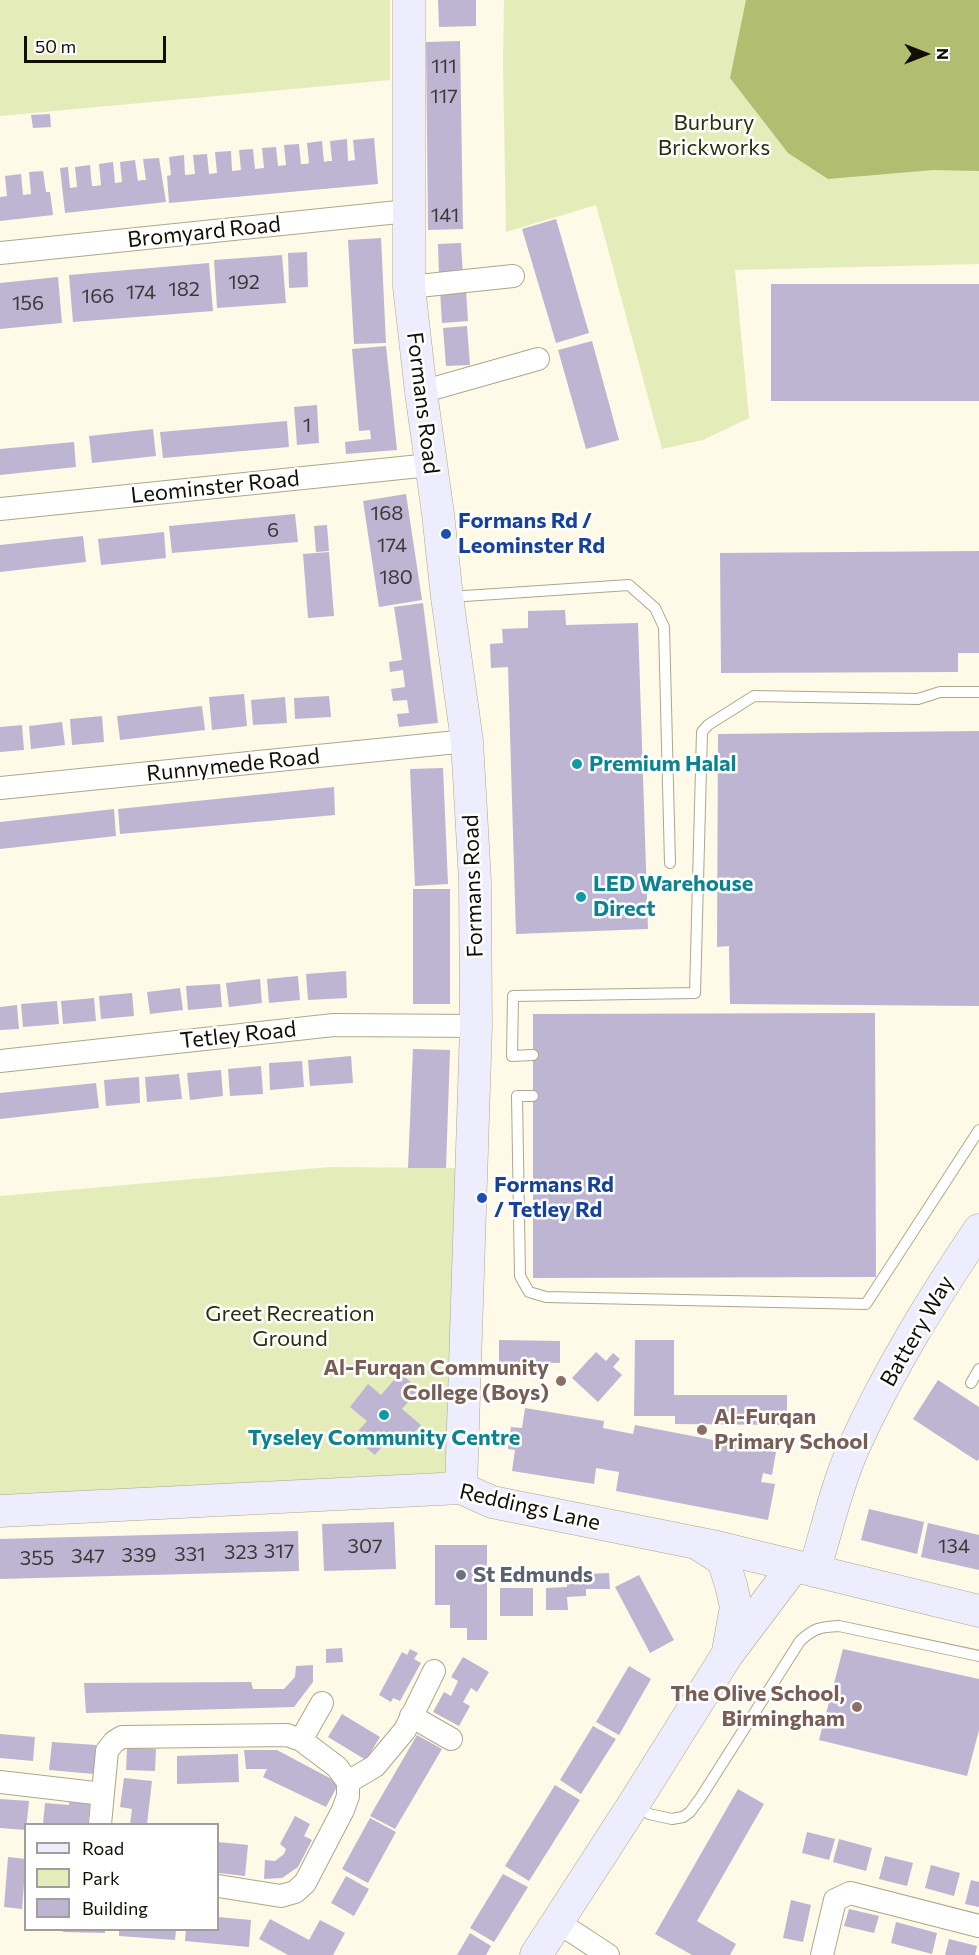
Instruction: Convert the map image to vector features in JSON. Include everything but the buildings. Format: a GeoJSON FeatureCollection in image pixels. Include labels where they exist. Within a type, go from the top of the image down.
{"type":"FeatureCollection","features":[{"type":"Feature","properties":{"kind":"street","name":"Formans Road"},"geometry":{"type":"LineString","coordinates":[[409,0],[409,287],[467,741],[475,881],[476,1026],[461,1488]]}},
{"type":"Feature","properties":{"kind":"street","name":"Bromyard Road"},"geometry":{"type":"LineString","coordinates":[[0,253],[408,211]]}},
{"type":"Feature","properties":{"kind":"street"},"geometry":{"type":"LineString","coordinates":[[409,287],[513,276]]}},
{"type":"Feature","properties":{"kind":"street"},"geometry":{"type":"LineString","coordinates":[[421,392],[538,359]]}},
{"type":"Feature","properties":{"kind":"street","name":"Leominster Road"},"geometry":{"type":"LineString","coordinates":[[0,509],[430,465]]}},
{"type":"Feature","properties":{"kind":"street","name":"Runnymede Road"},"geometry":{"type":"LineString","coordinates":[[0,788],[467,741]]}},
{"type":"Feature","properties":{"kind":"street","name":"Tetley Road"},"geometry":{"type":"LineString","coordinates":[[0,1061],[334,1025],[476,1026]]}},
{"type":"Feature","properties":{"kind":"street","name":"Battery Way"},"geometry":{"type":"LineString","coordinates":[[536,1955],[727,1654],[804,1568],[852,1450],[896,1360],[934,1298],[976,1241]]}},
{"type":"Feature","properties":{"kind":"street","name":"Reddings Lane"},"geometry":{"type":"LineString","coordinates":[[0,1511],[461,1488],[492,1502],[627,1528],[979,1611]]}},
{"type":"Feature","properties":{"kind":"street"},"geometry":{"type":"LineString","coordinates":[[698,1544],[723,1560],[736,1602],[727,1654]]}},
{"type":"Feature","properties":{"kind":"street"},"geometry":{"type":"LineString","coordinates":[[348,1782],[375,1766],[405,1730],[434,1671]]}},
{"type":"Feature","properties":{"kind":"street"},"geometry":{"type":"LineString","coordinates":[[301,1740],[322,1703]]}},
{"type":"Feature","properties":{"kind":"street"},"geometry":{"type":"LineString","coordinates":[[411,1716],[450,1739]]}},
{"type":"Feature","properties":{"kind":"street"},"geometry":{"type":"LineString","coordinates":[[100,1823],[107,1751],[114,1742],[122,1737],[287,1735],[301,1740],[337,1767],[348,1782],[348,1796],[305,1883],[294,1892],[281,1896],[219,1886]]}},
{"type":"Feature","properties":{"kind":"street"},"geometry":{"type":"LineString","coordinates":[[0,1782],[103,1794]]}},
{"type":"Feature","properties":{"kind":"street"},"geometry":{"type":"LineString","coordinates":[[822,1955],[835,1900],[850,1893],[979,1926]]}},
{"type":"Feature","properties":{"kind":"street"},"geometry":{"type":"LineString","coordinates":[[556,1921],[608,1955]]}},
{"type":"Feature","properties":{"kind":"lane"},"geometry":{"type":"LineString","coordinates":[[447,597],[629,585],[655,608],[664,627],[670,863]]}},
{"type":"Feature","properties":{"kind":"lane"},"geometry":{"type":"LineString","coordinates":[[533,1055],[512,1056],[513,996],[695,993],[702,732],[708,724],[754,696],[918,699],[940,692],[979,692]]}},
{"type":"Feature","properties":{"kind":"lane"},"geometry":{"type":"LineString","coordinates":[[533,1096],[517,1096],[520,1276],[529,1292],[546,1297],[866,1304],[979,1130]]}},
{"type":"Feature","properties":{"kind":"lane"},"geometry":{"type":"LineString","coordinates":[[971,1383],[979,1369]]}},
{"type":"Feature","properties":{"kind":"lane"},"geometry":{"type":"LineString","coordinates":[[635,1802],[649,1814],[664,1818],[683,1817],[690,1812],[800,1641],[811,1631],[823,1626],[839,1626],[979,1656]]}},
{"type":"Feature","properties":{"kind":"green space"},"geometry":{"type":"Polygon","coordinates":[[[0,0],[390,0],[390,80],[0,116],[0,0]]]}},
{"type":"Feature","properties":{"kind":"green space","name":"Burbury Brickworks"},"geometry":{"type":"Polygon","coordinates":[[[504,0],[979,0],[979,264],[735,270],[749,418],[703,440],[662,449],[596,205],[506,232],[504,0]]]}},
{"type":"Feature","properties":{"kind":"green space"},"geometry":{"type":"Polygon","coordinates":[[[746,0],[979,0],[979,171],[933,170],[828,179],[788,153],[730,78],[746,0]]]}},
{"type":"Feature","properties":{"kind":"green space","name":"Greet Recreation Ground"},"geometry":{"type":"Polygon","coordinates":[[[330,1167],[456,1168],[451,1474],[0,1497],[0,1196],[330,1167]]]}},
{"type":"Feature","properties":{"kind":"place","name":"Formans Rd / Leominster Rd"},"geometry":{"type":"Point","coordinates":[446,534]}},
{"type":"Feature","properties":{"kind":"place","name":"Premium Halal"},"geometry":{"type":"Point","coordinates":[577,764]}},
{"type":"Feature","properties":{"kind":"place","name":"LED Warehouse Direct"},"geometry":{"type":"Point","coordinates":[581,897]}},
{"type":"Feature","properties":{"kind":"place","name":"Formans Rd / Tetley Rd"},"geometry":{"type":"Point","coordinates":[482,1198]}},
{"type":"Feature","properties":{"kind":"place","name":"Al-Furqan Community College (Boys)"},"geometry":{"type":"Point","coordinates":[561,1381]}},
{"type":"Feature","properties":{"kind":"place","name":"Tyseley Community Centre"},"geometry":{"type":"Point","coordinates":[384,1415]}},
{"type":"Feature","properties":{"kind":"place","name":"Al-Furqan Primary School"},"geometry":{"type":"Point","coordinates":[702,1430]}},
{"type":"Feature","properties":{"kind":"place","name":"St Edmunds"},"geometry":{"type":"Point","coordinates":[461,1575]}},
{"type":"Feature","properties":{"kind":"place","name":"The Olive School, Birmingham"},"geometry":{"type":"Point","coordinates":[857,1707]}}]}
